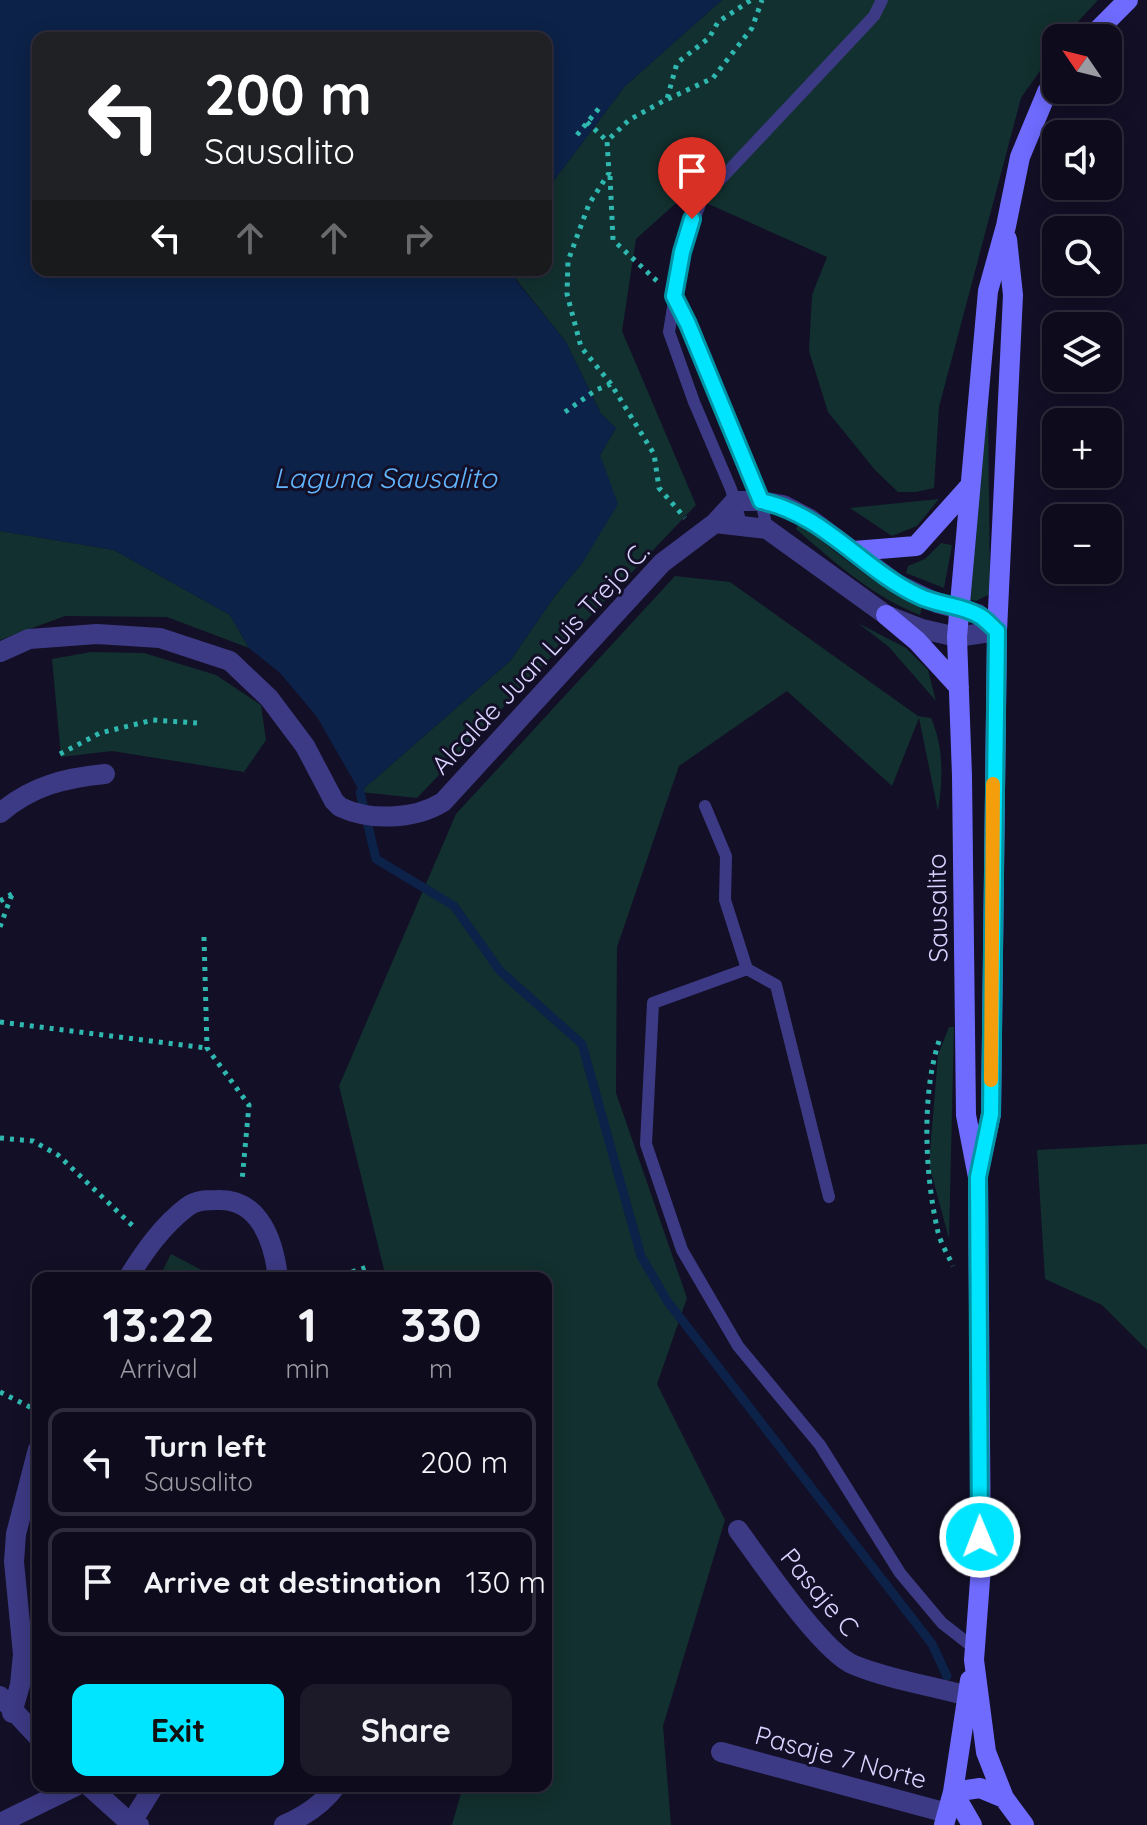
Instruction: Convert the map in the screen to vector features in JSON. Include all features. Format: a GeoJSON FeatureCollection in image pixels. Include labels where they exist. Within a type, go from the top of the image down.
{"type":"FeatureCollection","features":[{"type":"Feature","properties":{"kind":"main road"},"geometry":{"type":"LineString","coordinates":[[1104,24],[1128,0]]}},
{"type":"Feature","properties":{"kind":"main road"},"geometry":{"type":"LineString","coordinates":[[1006,226],[1020,157],[1042,104]]}},
{"type":"Feature","properties":{"kind":"main road","name":"Sausalito"},"geometry":{"type":"LineString","coordinates":[[946,1819],[974,1654],[981,1567],[978,1177],[966,1115],[957,637],[988,291],[1006,226]]}},
{"type":"Feature","properties":{"kind":"main road","name":"Sausalito"},"geometry":{"type":"LineString","coordinates":[[978,1177],[991,1114],[997,631],[1013,295],[1006,226]]}},
{"type":"Feature","properties":{"kind":"main road"},"geometry":{"type":"LineString","coordinates":[[854,551],[916,546],[969,487]]}},
{"type":"Feature","properties":{"kind":"main road"},"geometry":{"type":"LineString","coordinates":[[886,615],[917,641],[959,687]]}},
{"type":"Feature","properties":{"kind":"main road","name":"Sausalito"},"geometry":{"type":"LineString","coordinates":[[974,1654],[986,1752],[1004,1798],[1024,1825]]}},
{"type":"Feature","properties":{"kind":"main road"},"geometry":{"type":"LineString","coordinates":[[972,1825],[953,1792],[980,1788],[1004,1798]]}},
{"type":"Feature","properties":{"kind":"street"},"geometry":{"type":"LineString","coordinates":[[707,528],[735,501],[783,505],[810,519],[897,584],[919,596],[978,614],[997,631]]}},
{"type":"Feature","properties":{"kind":"street"},"geometry":{"type":"LineString","coordinates":[[707,528],[767,529],[886,615],[922,629],[957,637],[997,631]]}},
{"type":"Feature","properties":{"kind":"street","name":"Alcalde Juan Luis Trejo C."},"geometry":{"type":"LineString","coordinates":[[0,652],[29,639],[97,634],[160,638],[230,661],[269,698],[305,746],[334,801],[347,810],[396,817],[443,802],[662,563],[707,528]]}},
{"type":"Feature","properties":{"kind":"street"},"geometry":{"type":"LineString","coordinates":[[0,813],[22,794],[72,777],[105,774]]}},
{"type":"Feature","properties":{"kind":"street"},"geometry":{"type":"LineString","coordinates":[[132,1272],[150,1243],[187,1207],[197,1201],[221,1199],[240,1203],[256,1215],[271,1238],[277,1272]]}},
{"type":"Feature","properties":{"kind":"street"},"geometry":{"type":"LineString","coordinates":[[32,1472],[16,1534],[14,1562],[23,1654],[20,1685],[6,1704],[32,1731]]}},
{"type":"Feature","properties":{"kind":"street","name":"Pasaje C"},"geometry":{"type":"LineString","coordinates":[[738,1530],[835,1654],[853,1665],[968,1696]]}},
{"type":"Feature","properties":{"kind":"street","name":"Pasaje 7 Norte"},"geometry":{"type":"LineString","coordinates":[[721,1752],[946,1819]]}},
{"type":"Feature","properties":{"kind":"street"},"geometry":{"type":"LineString","coordinates":[[0,1823],[64,1792]]}},
{"type":"Feature","properties":{"kind":"street"},"geometry":{"type":"LineString","coordinates":[[96,1792],[133,1824],[151,1792]]}},
{"type":"Feature","properties":{"kind":"street"},"geometry":{"type":"LineString","coordinates":[[284,1825],[309,1813],[332,1792]]}},
{"type":"Feature","properties":{"kind":"lane"},"geometry":{"type":"LineString","coordinates":[[742,527],[735,501],[669,332],[682,252],[702,199],[874,16],[882,0]]}},
{"type":"Feature","properties":{"kind":"lane"},"geometry":{"type":"LineString","coordinates":[[674,296],[761,501],[767,529]]}},
{"type":"Feature","properties":{"kind":"lane"},"geometry":{"type":"LineString","coordinates":[[705,806],[726,856],[725,900],[747,969],[776,985],[829,1197]]}},
{"type":"Feature","properties":{"kind":"lane"},"geometry":{"type":"LineString","coordinates":[[747,969],[653,1003],[646,1144],[682,1250],[738,1346],[820,1445],[900,1573],[942,1623],[974,1654]]}},
{"type":"Feature","properties":{"kind":"path"},"geometry":{"type":"LineString","coordinates":[[667,99],[677,63],[709,38],[718,22],[751,0]]}},
{"type":"Feature","properties":{"kind":"path"},"geometry":{"type":"LineString","coordinates":[[607,141],[629,120],[713,78],[752,28],[762,0]]}},
{"type":"Feature","properties":{"kind":"path"},"geometry":{"type":"LineString","coordinates":[[577,135],[600,107]]}},
{"type":"Feature","properties":{"kind":"path"},"geometry":{"type":"LineString","coordinates":[[587,122],[607,141],[613,240],[674,296]]}},
{"type":"Feature","properties":{"kind":"path"},"geometry":{"type":"LineString","coordinates":[[609,173],[589,204],[568,261],[567,294],[581,347],[611,384],[654,454],[659,488],[707,528]]}},
{"type":"Feature","properties":{"kind":"path"},"geometry":{"type":"LineString","coordinates":[[565,412],[596,390],[611,384]]}},
{"type":"Feature","properties":{"kind":"path"},"geometry":{"type":"LineString","coordinates":[[58,755],[100,733],[153,720],[197,723]]}},
{"type":"Feature","properties":{"kind":"path"},"geometry":{"type":"LineString","coordinates":[[0,901],[12,894],[0,927]]}},
{"type":"Feature","properties":{"kind":"path"},"geometry":{"type":"LineString","coordinates":[[204,937],[207,1048],[249,1105],[240,1203]]}},
{"type":"Feature","properties":{"kind":"path"},"geometry":{"type":"LineString","coordinates":[[0,1022],[207,1048]]}},
{"type":"Feature","properties":{"kind":"path"},"geometry":{"type":"LineString","coordinates":[[940,1039],[930,1089],[927,1165],[939,1235],[959,1278]]}},
{"type":"Feature","properties":{"kind":"path"},"geometry":{"type":"LineString","coordinates":[[0,1138],[33,1141],[58,1155],[150,1243]]}},
{"type":"Feature","properties":{"kind":"path"},"geometry":{"type":"LineString","coordinates":[[352,1272],[367,1267]]}},
{"type":"Feature","properties":{"kind":"path"},"geometry":{"type":"LineString","coordinates":[[0,1392],[32,1408]]}},
{"type":"Feature","properties":{"kind":"green space"},"geometry":{"type":"Polygon","coordinates":[[[722,0],[1098,0],[1076,24],[1042,24],[1042,68],[1021,98],[939,407],[934,488],[898,492],[875,470],[828,412],[809,351],[812,295],[827,257],[686,194],[636,239],[622,331],[696,505],[417,798],[360,792],[510,661],[554,597],[583,562],[600,455],[616,428],[601,414],[566,342],[515,278],[552,276],[552,183],[625,86],[722,0]]]}},
{"type":"Feature","properties":{"kind":"green space"},"geometry":{"type":"Polygon","coordinates":[[[988,407],[990,594],[976,601],[967,599],[988,407]]]}},
{"type":"Feature","properties":{"kind":"green space"},"geometry":{"type":"Polygon","coordinates":[[[939,499],[917,526],[892,536],[850,508],[939,499]]]}},
{"type":"Feature","properties":{"kind":"green space"},"geometry":{"type":"Polygon","coordinates":[[[799,522],[873,579],[922,607],[920,615],[854,577],[796,529],[799,522]]]}},
{"type":"Feature","properties":{"kind":"green space"},"geometry":{"type":"Polygon","coordinates":[[[0,531],[114,550],[230,615],[249,648],[167,617],[65,616],[0,640],[0,531]]]}},
{"type":"Feature","properties":{"kind":"green space"},"geometry":{"type":"Polygon","coordinates":[[[941,543],[952,545],[944,588],[906,573],[908,566],[925,559],[941,543]]]}},
{"type":"Feature","properties":{"kind":"green space"},"geometry":{"type":"Polygon","coordinates":[[[675,576],[730,582],[918,716],[931,718],[938,741],[941,787],[938,811],[919,718],[892,786],[787,691],[679,766],[617,947],[616,1093],[687,1298],[657,1384],[725,1520],[663,1726],[671,1825],[452,1825],[461,1792],[552,1792],[552,1272],[385,1272],[339,1086],[456,814],[675,576]]]}},
{"type":"Feature","properties":{"kind":"green space"},"geometry":{"type":"Polygon","coordinates":[[[858,623],[906,648],[928,670],[936,701],[889,647],[858,623]]]}},
{"type":"Feature","properties":{"kind":"green space"},"geometry":{"type":"Polygon","coordinates":[[[91,652],[144,653],[216,675],[261,705],[266,740],[244,772],[112,751],[61,757],[52,659],[91,652]]]}},
{"type":"Feature","properties":{"kind":"green space"},"geometry":{"type":"Polygon","coordinates":[[[949,1027],[954,1027],[949,1239],[929,1164],[938,1055],[949,1027]]]}},
{"type":"Feature","properties":{"kind":"green space"},"geometry":{"type":"Polygon","coordinates":[[[1147,1144],[1147,1350],[1102,1305],[1045,1279],[1037,1150],[1147,1144]]]}},
{"type":"Feature","properties":{"kind":"green space"},"geometry":{"type":"Polygon","coordinates":[[[171,1254],[206,1272],[162,1272],[171,1254]]]}},
{"type":"Feature","properties":{"kind":"water","name":"Laguna Sausalito"},"geometry":{"type":"Polygon","coordinates":[[[0,0],[722,0],[625,86],[552,183],[552,32],[32,32],[32,276],[516,276],[515,279],[566,342],[601,414],[616,428],[600,455],[618,504],[583,562],[554,597],[510,661],[360,792],[317,717],[280,673],[249,648],[230,615],[114,550],[0,531],[0,0]]]}},
{"type":"Feature","properties":{"kind":"waterway"},"geometry":{"type":"LineString","coordinates":[[360,792],[376,859],[454,906],[500,971],[582,1044],[641,1256],[668,1302],[932,1644],[947,1676]]}},
{"type":"Feature","properties":{"kind":"slow traffic"},"geometry":{"type":"LineString","coordinates":[[991,1080],[993,784]]}},
{"type":"Feature","properties":{"kind":"route"},"geometry":{"type":"LineString","coordinates":[[692,219],[674,296],[761,501],[783,505],[810,519],[897,584],[937,603],[978,614],[997,631],[991,1114],[978,1177],[980,1537]]}}]}
